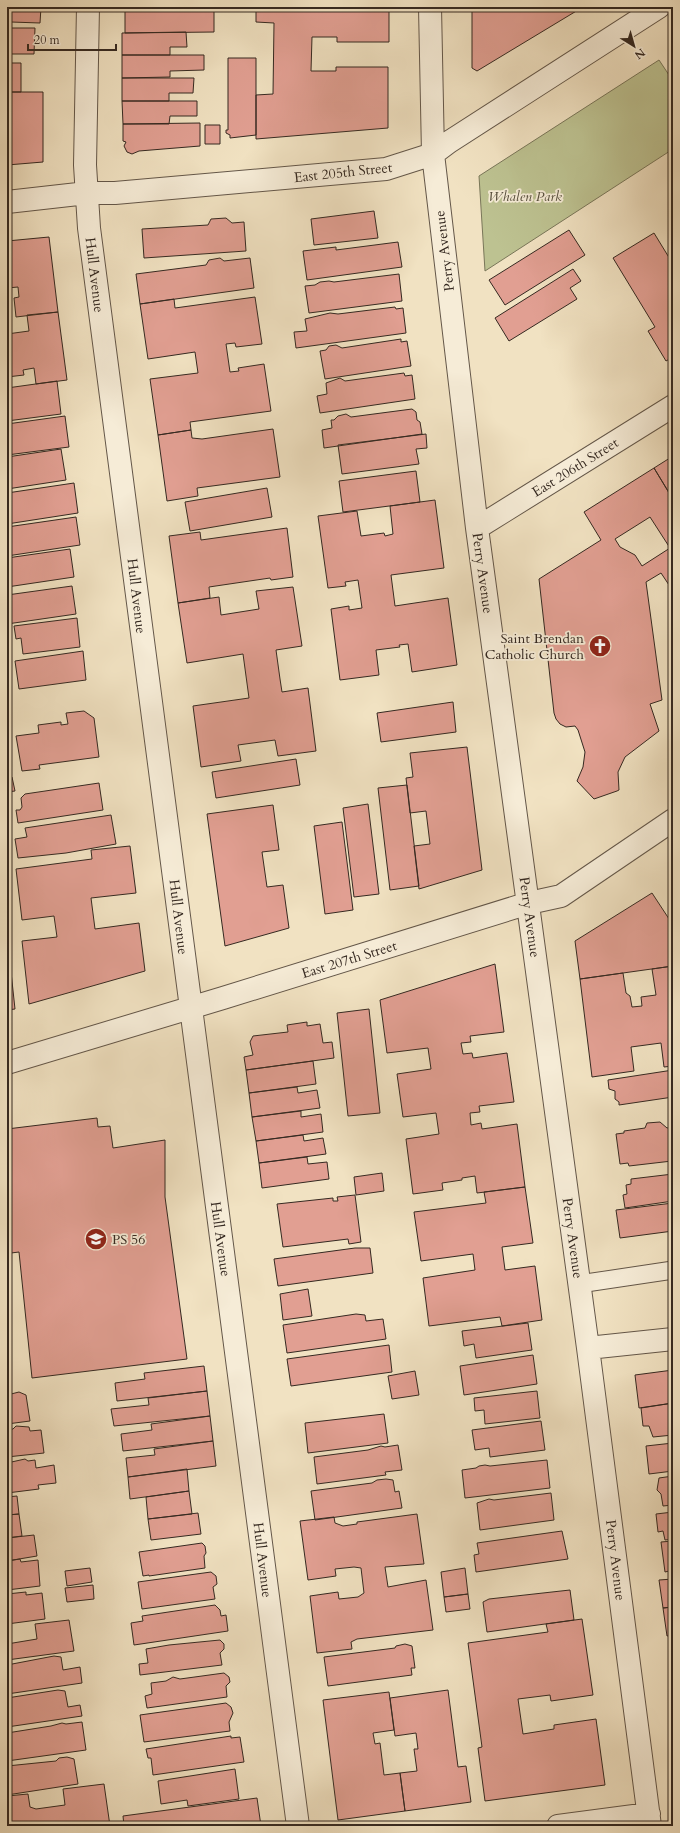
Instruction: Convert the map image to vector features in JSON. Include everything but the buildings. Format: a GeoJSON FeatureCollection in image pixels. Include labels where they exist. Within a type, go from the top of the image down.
{"type":"FeatureCollection","features":[{"type":"Feature","properties":{"kind":"street","name":"Hull Avenue"},"geometry":{"type":"LineString","coordinates":[[88,7],[85,165],[89,228],[298,1826]]}},
{"type":"Feature","properties":{"kind":"street","name":"Perry Avenue"},"geometry":{"type":"LineString","coordinates":[[430,7],[433,154],[477,528],[588,1348],[649,1820]]}},
{"type":"Feature","properties":{"kind":"street","name":"East 205th Street"},"geometry":{"type":"LineString","coordinates":[[7,202],[87,193],[115,193],[386,169],[433,154],[449,142],[659,7]]}},
{"type":"Feature","properties":{"kind":"street","name":"East 206th Street"},"geometry":{"type":"LineString","coordinates":[[477,528],[673,406]]}},
{"type":"Feature","properties":{"kind":"street","name":"East 207th Street"},"geometry":{"type":"LineString","coordinates":[[7,1063],[191,1008],[528,903],[561,896],[673,820]]}},
{"type":"Feature","properties":{"kind":"street"},"geometry":{"type":"LineString","coordinates":[[588,1348],[673,1340]]}},
{"type":"Feature","properties":{"kind":"street"},"geometry":{"type":"LineString","coordinates":[[558,1826],[649,1820]]}},
{"type":"Feature","properties":{"kind":"lane"},"geometry":{"type":"LineString","coordinates":[[579,1284],[673,1270]]}},
{"type":"Feature","properties":{"kind":"green space","name":"Whalen Park"},"geometry":{"type":"Polygon","coordinates":[[[659,60],[673,81],[673,149],[485,271],[479,176],[659,60]]]}},
{"type":"Feature","properties":{"kind":"place","name":"Saint Brendan Catholic Church"},"geometry":{"type":"Point","coordinates":[600,646]}},
{"type":"Feature","properties":{"kind":"place","name":"PS 56"},"geometry":{"type":"Point","coordinates":[96,1239]}}]}
